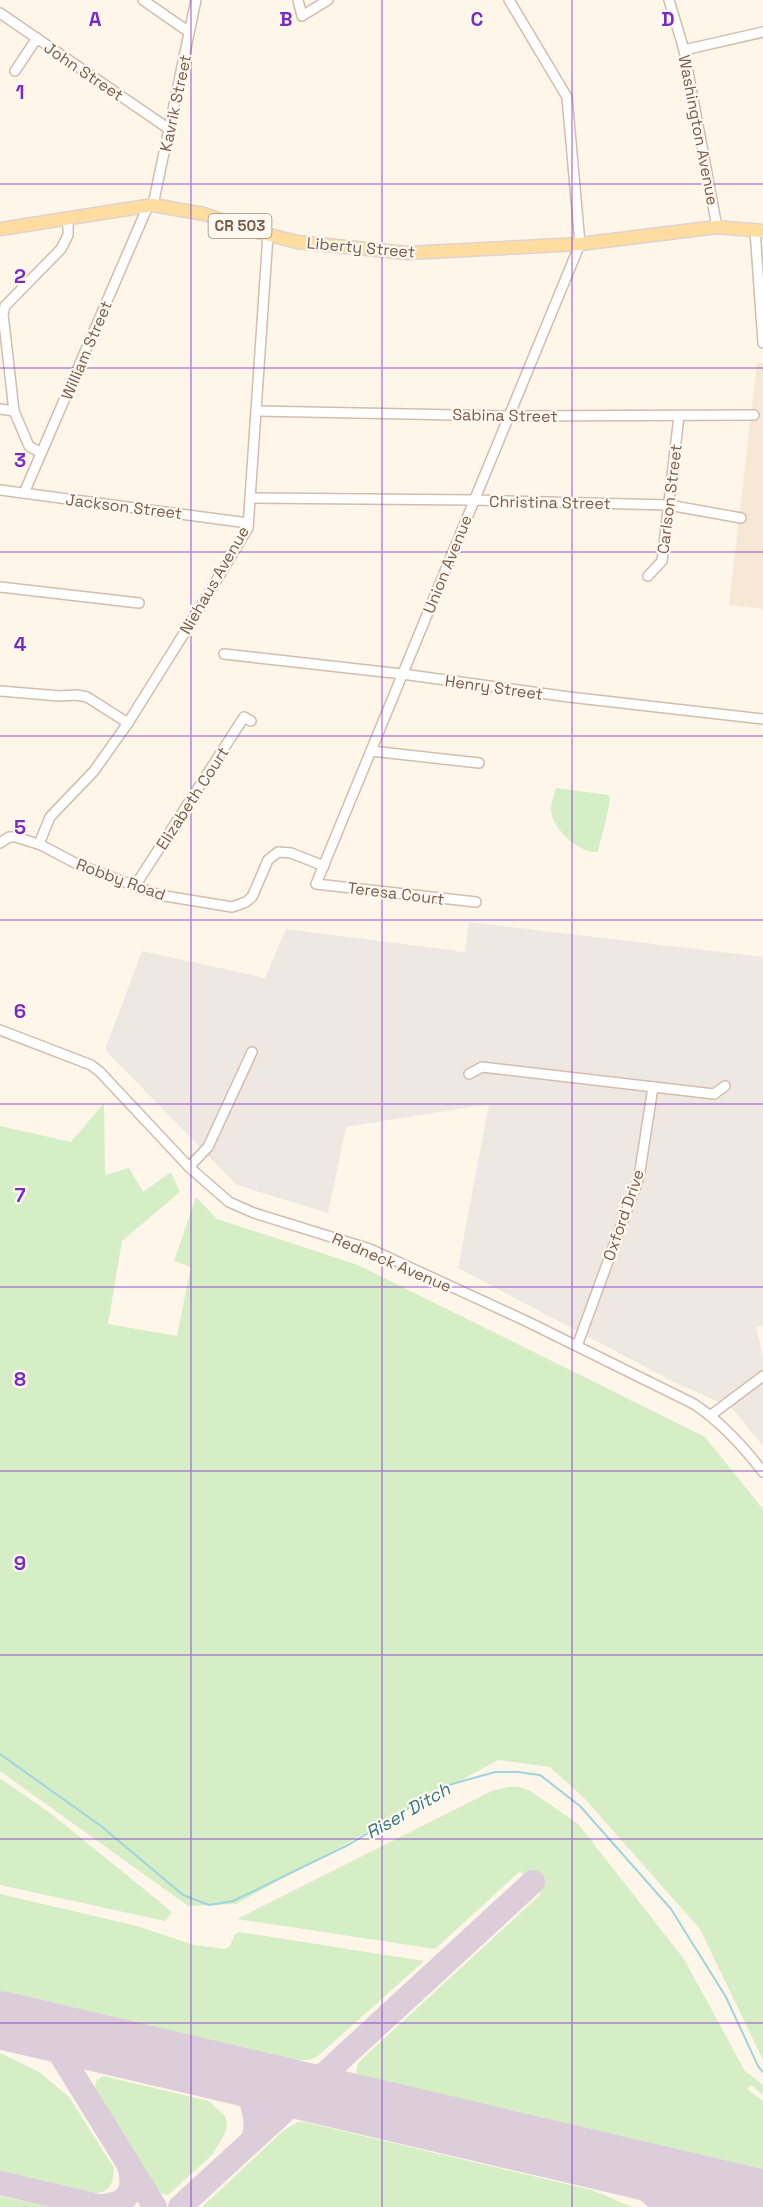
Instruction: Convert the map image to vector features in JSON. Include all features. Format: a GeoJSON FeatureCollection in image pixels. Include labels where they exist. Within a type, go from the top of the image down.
{"type":"FeatureCollection","features":[{"type":"Feature","properties":{"kind":"main road","name":"Liberty Street"},"geometry":{"type":"LineString","coordinates":[[0,229],[151,206],[204,214],[268,235],[327,246],[407,253],[580,244],[717,227],[759,230]]}},
{"type":"Feature","properties":{"kind":"street"},"geometry":{"type":"LineString","coordinates":[[144,0],[189,32]]}},
{"type":"Feature","properties":{"kind":"street","name":"Kavrik Street"},"geometry":{"type":"LineString","coordinates":[[151,206],[196,0]]}},
{"type":"Feature","properties":{"kind":"street"},"geometry":{"type":"LineString","coordinates":[[298,0],[302,16],[328,0]]}},
{"type":"Feature","properties":{"kind":"street"},"geometry":{"type":"LineString","coordinates":[[509,0],[567,97],[580,244]]}},
{"type":"Feature","properties":{"kind":"street","name":"Washington Avenue"},"geometry":{"type":"LineString","coordinates":[[669,0],[684,50],[717,227]]}},
{"type":"Feature","properties":{"kind":"street","name":"John Street"},"geometry":{"type":"LineString","coordinates":[[0,13],[169,129]]}},
{"type":"Feature","properties":{"kind":"street"},"geometry":{"type":"LineString","coordinates":[[684,50],[763,32]]}},
{"type":"Feature","properties":{"kind":"street"},"geometry":{"type":"LineString","coordinates":[[15,70],[37,39]]}},
{"type":"Feature","properties":{"kind":"street","name":"William Street"},"geometry":{"type":"LineString","coordinates":[[24,493],[151,206]]}},
{"type":"Feature","properties":{"kind":"street"},"geometry":{"type":"LineString","coordinates":[[41,453],[29,446],[14,411],[3,314],[5,306],[61,249],[68,235],[68,218]]}},
{"type":"Feature","properties":{"kind":"street"},"geometry":{"type":"LineString","coordinates":[[759,230],[763,343]]}},
{"type":"Feature","properties":{"kind":"street","name":"Niehaus Avenue"},"geometry":{"type":"LineString","coordinates":[[39,844],[50,817],[94,771],[128,723],[248,528],[268,235]]}},
{"type":"Feature","properties":{"kind":"street","name":"Union Avenue"},"geometry":{"type":"LineString","coordinates":[[316,884],[580,244]]}},
{"type":"Feature","properties":{"kind":"street"},"geometry":{"type":"LineString","coordinates":[[0,410],[14,411]]}},
{"type":"Feature","properties":{"kind":"street","name":"Sabina Street"},"geometry":{"type":"LineString","coordinates":[[256,411],[508,416],[754,415]]}},
{"type":"Feature","properties":{"kind":"street","name":"Carlson Street"},"geometry":{"type":"LineString","coordinates":[[648,576],[662,561],[680,416]]}},
{"type":"Feature","properties":{"kind":"street","name":"Jackson Street"},"geometry":{"type":"LineString","coordinates":[[0,490],[248,523]]}},
{"type":"Feature","properties":{"kind":"street","name":"Christina Street"},"geometry":{"type":"LineString","coordinates":[[250,498],[669,505],[741,518]]}},
{"type":"Feature","properties":{"kind":"street"},"geometry":{"type":"LineString","coordinates":[[0,587],[139,603]]}},
{"type":"Feature","properties":{"kind":"street","name":"Henry Street"},"geometry":{"type":"LineString","coordinates":[[224,654],[763,719]]}},
{"type":"Feature","properties":{"kind":"street"},"geometry":{"type":"LineString","coordinates":[[0,691],[60,696],[77,694],[87,697],[128,723]]}},
{"type":"Feature","properties":{"kind":"street","name":"Elizabeth Court"},"geometry":{"type":"LineString","coordinates":[[135,886],[244,717],[251,721]]}},
{"type":"Feature","properties":{"kind":"street"},"geometry":{"type":"LineString","coordinates":[[371,751],[479,763]]}},
{"type":"Feature","properties":{"kind":"street","name":"Robby Road"},"geometry":{"type":"LineString","coordinates":[[0,843],[9,837],[16,837],[39,844],[77,864],[159,895],[232,907],[246,903],[252,897],[268,860],[278,852],[291,853],[324,866]]}},
{"type":"Feature","properties":{"kind":"street","name":"Teresa Court"},"geometry":{"type":"LineString","coordinates":[[316,884],[476,902]]}},
{"type":"Feature","properties":{"kind":"street","name":"Redneck Avenue"},"geometry":{"type":"LineString","coordinates":[[0,1030],[91,1065],[189,1167],[218,1194],[241,1209],[370,1249],[577,1346],[694,1404],[711,1415],[763,1472]]}},
{"type":"Feature","properties":{"kind":"street"},"geometry":{"type":"LineString","coordinates":[[189,1167],[208,1147],[252,1052]]}},
{"type":"Feature","properties":{"kind":"street"},"geometry":{"type":"LineString","coordinates":[[469,1074],[482,1067],[714,1094],[725,1086]]}},
{"type":"Feature","properties":{"kind":"street","name":"Oxford Drive"},"geometry":{"type":"LineString","coordinates":[[577,1346],[639,1177],[653,1087]]}},
{"type":"Feature","properties":{"kind":"street"},"geometry":{"type":"LineString","coordinates":[[711,1415],[763,1376]]}},
{"type":"Feature","properties":{"kind":"shaded area"},"geometry":{"type":"Polygon","coordinates":[[[757,363],[763,363],[763,609],[729,605],[757,363]]]}},
{"type":"Feature","properties":{"kind":"shaded area"},"geometry":{"type":"Polygon","coordinates":[[[469,922],[763,957],[763,1326],[756,1327],[763,1358],[763,1446],[732,1408],[674,1382],[458,1268],[489,1104],[346,1127],[328,1213],[237,1185],[105,1050],[142,951],[265,978],[286,929],[465,952],[469,922]]]}},
{"type":"Feature","properties":{"kind":"green space"},"geometry":{"type":"Polygon","coordinates":[[[556,788],[609,795],[598,852],[591,852],[575,845],[557,825],[551,811],[556,788]]]}},
{"type":"Feature","properties":{"kind":"green space"},"geometry":{"type":"Polygon","coordinates":[[[104,1103],[105,1175],[129,1168],[143,1192],[171,1172],[180,1192],[122,1241],[108,1324],[177,1336],[191,1267],[174,1261],[196,1197],[217,1219],[358,1265],[705,1437],[763,1509],[763,2060],[700,1929],[585,1799],[550,1767],[498,1760],[236,1904],[188,1906],[0,1771],[0,1126],[71,1142],[104,1103]]]}},
{"type":"Feature","properties":{"kind":"green space"},"geometry":{"type":"Polygon","coordinates":[[[0,1778],[54,1816],[172,1912],[165,1921],[0,1885],[0,1778]]]}},
{"type":"Feature","properties":{"kind":"green space"},"geometry":{"type":"Polygon","coordinates":[[[508,1787],[529,1790],[578,1824],[684,1959],[745,2071],[763,2085],[763,2095],[751,2085],[747,2089],[763,2101],[763,2170],[360,2076],[356,2072],[358,2063],[362,2059],[541,1894],[520,1871],[435,1949],[237,1919],[494,1790],[508,1787]]]}},
{"type":"Feature","properties":{"kind":"green space"},"geometry":{"type":"Polygon","coordinates":[[[0,1894],[137,1926],[194,1945],[226,1949],[230,1946],[235,1934],[239,1932],[424,1961],[318,2056],[310,2060],[294,2060],[0,1991],[0,1894]]]}},
{"type":"Feature","properties":{"kind":"green space"},"geometry":{"type":"Polygon","coordinates":[[[0,2053],[39,2072],[69,2097],[114,2168],[112,2182],[106,2190],[94,2193],[82,2192],[0,2172],[0,2053]]]}},
{"type":"Feature","properties":{"kind":"green space"},"geometry":{"type":"Polygon","coordinates":[[[103,2076],[209,2101],[225,2116],[227,2124],[225,2133],[213,2154],[168,2195],[158,2193],[94,2092],[96,2081],[103,2076]]]}},
{"type":"Feature","properties":{"kind":"green space"},"geometry":{"type":"Polygon","coordinates":[[[298,2122],[592,2190],[632,2207],[202,2207],[284,2130],[298,2122]]]}},
{"type":"Feature","properties":{"kind":"green space"},"geometry":{"type":"Polygon","coordinates":[[[0,2196],[50,2207],[0,2207],[0,2196]]]}},
{"type":"Feature","properties":{"kind":"waterway","name":"Riser Ditch"},"geometry":{"type":"LineString","coordinates":[[0,1754],[101,1826],[183,1895],[209,1905],[233,1901],[350,1844],[445,1786],[495,1772],[540,1775],[580,1806],[671,1909],[726,1997],[758,2066],[763,2072]]}},
{"type":"Feature","properties":{"kind":"taxiway"},"geometry":{"type":"LineString","coordinates":[[180,2207],[533,1882]]}},
{"type":"Feature","properties":{"kind":"taxiway"},"geometry":{"type":"LineString","coordinates":[[46,2031],[155,2207]]}},
{"type":"Feature","properties":{"kind":"taxiway"},"geometry":{"type":"LineString","coordinates":[[216,2071],[238,2083],[248,2094],[255,2122],[251,2142]]}},
{"type":"Feature","properties":{"kind":"taxiway"},"geometry":{"type":"LineString","coordinates":[[291,2107],[309,2100],[341,2100]]}},
{"type":"Feature","properties":{"kind":"taxiway"},"geometry":{"type":"LineString","coordinates":[[577,2155],[609,2168],[644,2187],[666,2207]]}},
{"type":"Feature","properties":{"kind":"taxiway"},"geometry":{"type":"LineString","coordinates":[[100,2206],[117,2203],[128,2195],[131,2182],[129,2165]]}},
{"type":"Feature","properties":{"kind":"taxiway"},"geometry":{"type":"LineString","coordinates":[[0,2183],[102,2207]]}},
{"type":"Feature","properties":{"kind":"runway"},"geometry":{"type":"LineString","coordinates":[[0,2020],[763,2199]]}}]}
